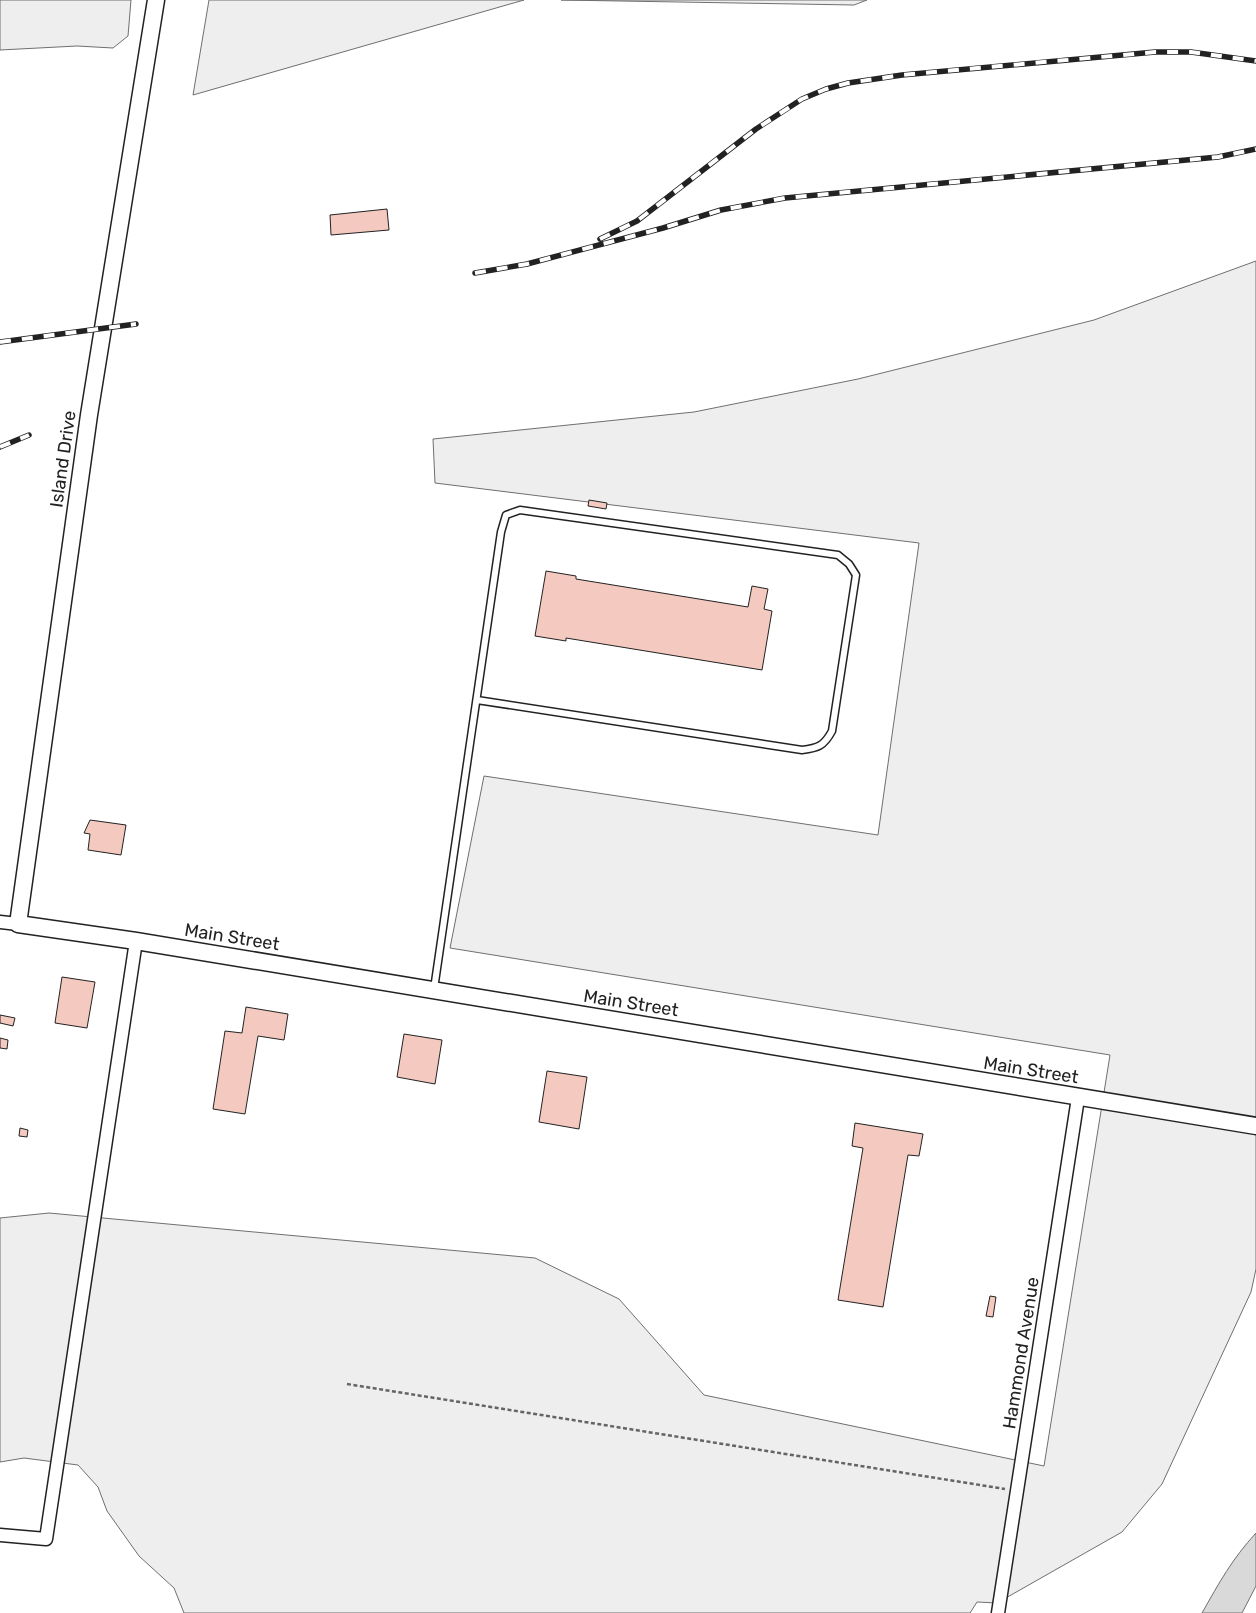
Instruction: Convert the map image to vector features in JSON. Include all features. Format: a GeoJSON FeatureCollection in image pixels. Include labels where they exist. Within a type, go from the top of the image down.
{"type":"FeatureCollection","features":[{"type":"Feature","properties":{"kind":"street","name":"Island Drive"},"geometry":{"type":"LineString","coordinates":[[18,924],[89,414],[156,0]]}},
{"type":"Feature","properties":{"kind":"street","name":"Main Street"},"geometry":{"type":"LineString","coordinates":[[0,922],[136,941],[1256,1126]]}},
{"type":"Feature","properties":{"kind":"street"},"geometry":{"type":"LineString","coordinates":[[0,1535],[46,1539],[136,941]]}},
{"type":"Feature","properties":{"kind":"street","name":"Hammond Avenue"},"geometry":{"type":"LineString","coordinates":[[998,1613],[1078,1098]]}},
{"type":"Feature","properties":{"kind":"lane"},"geometry":{"type":"LineString","coordinates":[[434,991],[476,700],[501,532],[506,515],[520,510],[838,556],[849,564],[856,575],[832,731],[826,742],[815,748],[802,750],[476,700]]}},
{"type":"Feature","properties":{"kind":"path"},"geometry":{"type":"LineString","coordinates":[[347,1384],[1017,1491]]}},
{"type":"Feature","properties":{"kind":"shaded area"},"geometry":{"type":"Polygon","coordinates":[[[0,0],[131,0],[128,36],[113,48],[77,46],[0,50],[0,0]]]}},
{"type":"Feature","properties":{"kind":"shaded area"},"geometry":{"type":"Polygon","coordinates":[[[209,0],[524,0],[193,95],[209,0]]]}},
{"type":"Feature","properties":{"kind":"shaded area"},"geometry":{"type":"Polygon","coordinates":[[[561,0],[867,0],[854,5],[561,0]]]}},
{"type":"Feature","properties":{"kind":"shaded area"},"geometry":{"type":"Polygon","coordinates":[[[1256,261],[1256,1269],[1251,1292],[1162,1484],[1122,1532],[997,1603],[977,1602],[970,1613],[184,1613],[174,1588],[139,1556],[107,1511],[98,1487],[78,1465],[24,1458],[0,1462],[0,1218],[49,1213],[535,1258],[619,1299],[704,1395],[1044,1466],[1110,1055],[450,948],[484,776],[878,835],[919,543],[435,483],[433,439],[694,412],[858,379],[1094,320],[1256,261]]]}},
{"type":"Feature","properties":{"kind":"shaded area"},"geometry":{"type":"Polygon","coordinates":[[[1256,1533],[1256,1586],[1242,1613],[1202,1613],[1220,1581],[1256,1533]]]}},
{"type":"Feature","properties":{"kind":"building"},"geometry":{"type":"Polygon","coordinates":[[[387,209],[389,230],[331,235],[330,215],[387,209]]]}},
{"type":"Feature","properties":{"kind":"building"},"geometry":{"type":"Polygon","coordinates":[[[589,500],[607,503],[606,509],[588,506],[589,500]]]}},
{"type":"Feature","properties":{"kind":"building"},"geometry":{"type":"Polygon","coordinates":[[[546,571],[576,576],[576,579],[748,607],[752,586],[768,589],[764,609],[772,611],[762,670],[566,638],[566,641],[535,636],[546,571]]]}},
{"type":"Feature","properties":{"kind":"building"},"geometry":{"type":"Polygon","coordinates":[[[90,820],[126,825],[121,855],[88,850],[90,834],[84,833],[90,820]]]}},
{"type":"Feature","properties":{"kind":"building"},"geometry":{"type":"Polygon","coordinates":[[[62,977],[95,982],[87,1028],[55,1023],[62,977]]]}},
{"type":"Feature","properties":{"kind":"building"},"geometry":{"type":"Polygon","coordinates":[[[246,1007],[288,1014],[284,1040],[258,1036],[245,1114],[213,1109],[225,1031],[242,1033],[246,1007]]]}},
{"type":"Feature","properties":{"kind":"building"},"geometry":{"type":"Polygon","coordinates":[[[0,1015],[15,1018],[13,1026],[0,1023],[0,1015]]]}},
{"type":"Feature","properties":{"kind":"building"},"geometry":{"type":"Polygon","coordinates":[[[404,1034],[442,1040],[435,1084],[397,1077],[404,1034]]]}},
{"type":"Feature","properties":{"kind":"building"},"geometry":{"type":"Polygon","coordinates":[[[0,1038],[8,1040],[7,1049],[0,1048],[0,1038]]]}},
{"type":"Feature","properties":{"kind":"building"},"geometry":{"type":"Polygon","coordinates":[[[547,1071],[587,1077],[579,1129],[539,1122],[547,1071]]]}},
{"type":"Feature","properties":{"kind":"building"},"geometry":{"type":"Polygon","coordinates":[[[855,1123],[923,1134],[919,1156],[908,1155],[883,1307],[838,1300],[863,1148],[852,1146],[855,1123]]]}},
{"type":"Feature","properties":{"kind":"building"},"geometry":{"type":"Polygon","coordinates":[[[20,1128],[28,1130],[27,1137],[19,1136],[20,1128]]]}},
{"type":"Feature","properties":{"kind":"building"},"geometry":{"type":"Polygon","coordinates":[[[990,1296],[996,1297],[993,1317],[986,1316],[990,1296]]]}},
{"type":"Feature","properties":{"kind":"railway"},"geometry":{"type":"LineString","coordinates":[[600,239],[637,221],[756,129],[802,99],[826,89],[848,83],[902,75],[1155,52],[1191,52],[1256,61]]}},
{"type":"Feature","properties":{"kind":"railway"},"geometry":{"type":"LineString","coordinates":[[475,273],[527,264],[663,228],[721,210],[785,198],[1218,157],[1256,149]]}},
{"type":"Feature","properties":{"kind":"railway"},"geometry":{"type":"LineString","coordinates":[[0,342],[136,324]]}},
{"type":"Feature","properties":{"kind":"railway"},"geometry":{"type":"LineString","coordinates":[[0,447],[29,435]]}}]}
